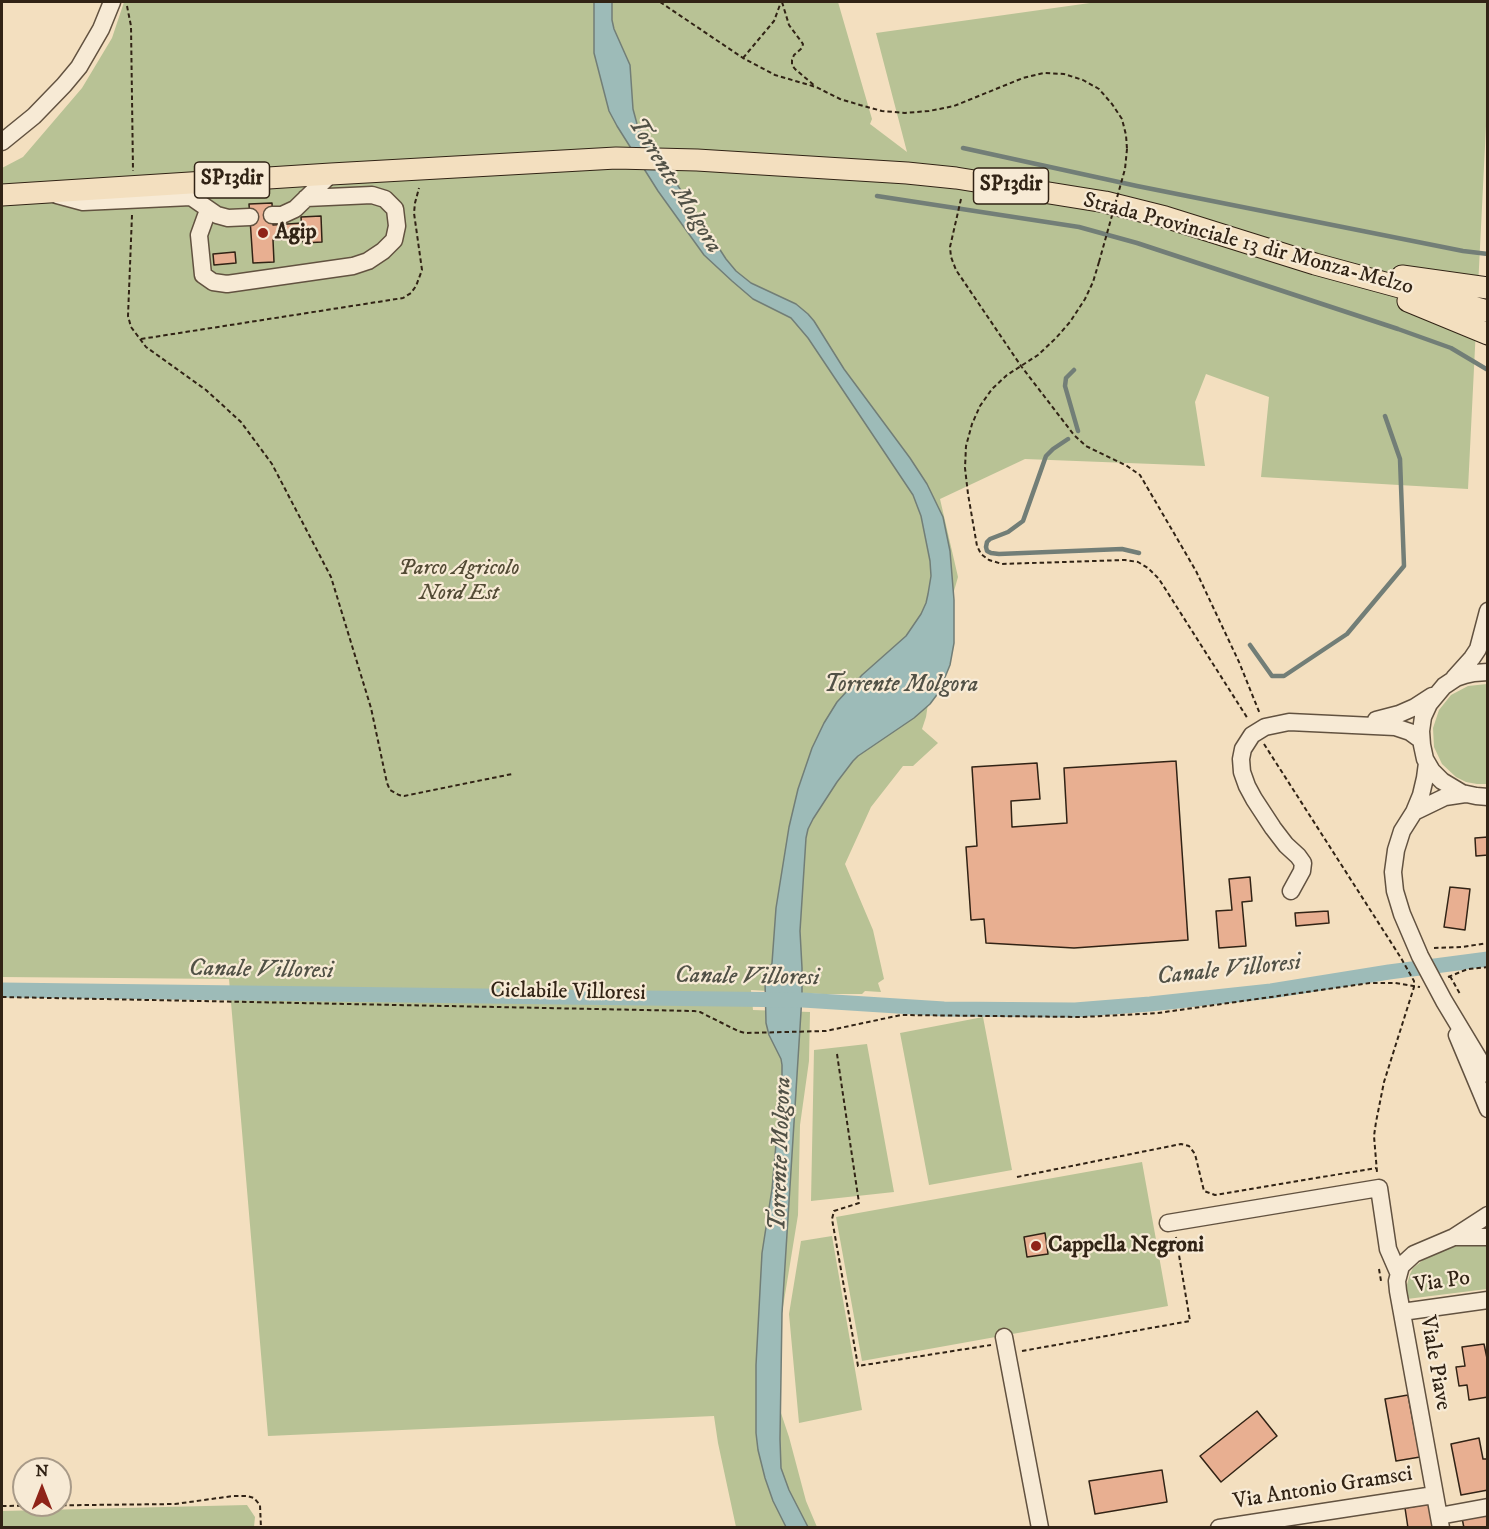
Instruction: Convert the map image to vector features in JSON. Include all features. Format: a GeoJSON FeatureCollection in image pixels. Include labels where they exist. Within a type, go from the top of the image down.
{"type":"FeatureCollection","features":[{"type":"Feature","properties":{"kind":"main road","name":"Strada Provinciale 13 dir Monza-Melzo"},"geometry":{"type":"LineString","coordinates":[[2,195],[47,192],[133,193],[331,174],[615,158],[698,160],[907,173],[997,184],[1105,202],[1315,264],[1488,311]]}},
{"type":"Feature","properties":{"kind":"main road","name":"SP13dir"},"geometry":{"type":"LineString","coordinates":[[1315,264],[1488,288]]}},
{"type":"Feature","properties":{"kind":"main road","name":"SP13dir"},"geometry":{"type":"LineString","coordinates":[[1315,264],[1488,334]]}},
{"type":"Feature","properties":{"kind":"street"},"geometry":{"type":"LineString","coordinates":[[2,142],[34,116],[79,67],[101,29],[112,2]]}},
{"type":"Feature","properties":{"kind":"street"},"geometry":{"type":"LineString","coordinates":[[272,215],[282,215],[295,209],[331,174]]}},
{"type":"Feature","properties":{"kind":"street"},"geometry":{"type":"LineString","coordinates":[[133,193],[191,197],[217,215],[228,218],[250,217]]}},
{"type":"Feature","properties":{"kind":"street"},"geometry":{"type":"LineString","coordinates":[[208,210],[199,235],[203,275],[213,282],[228,284],[354,266],[368,261],[394,240],[397,226],[395,209],[386,199],[372,195],[306,198]]}},
{"type":"Feature","properties":{"kind":"street"},"geometry":{"type":"LineString","coordinates":[[1452,681],[1476,652],[1488,611]]}},
{"type":"Feature","properties":{"kind":"street"},"geometry":{"type":"LineString","coordinates":[[1355,725],[1410,710],[1452,681],[1469,674],[1488,672]]}},
{"type":"Feature","properties":{"kind":"street"},"geometry":{"type":"LineString","coordinates":[[1437,692],[1425,712],[1421,726],[1422,750],[1427,763],[1442,781],[1454,789],[1465,794],[1488,796]]}},
{"type":"Feature","properties":{"kind":"street"},"geometry":{"type":"LineString","coordinates":[[1291,891],[1302,871],[1303,863],[1273,828],[1254,799],[1242,772],[1243,749],[1252,735],[1261,729],[1289,722],[1387,726],[1410,732],[1421,740]]}},
{"type":"Feature","properties":{"kind":"street"},"geometry":{"type":"LineString","coordinates":[[1427,763],[1424,784],[1413,812],[1398,840],[1393,872],[1394,888],[1398,903],[1430,974],[1488,1074]]}},
{"type":"Feature","properties":{"kind":"street"},"geometry":{"type":"LineString","coordinates":[[1413,812],[1445,797],[1465,794]]}},
{"type":"Feature","properties":{"kind":"street"},"geometry":{"type":"LineString","coordinates":[[1444,1001],[1464,1056],[1488,1109]]}},
{"type":"Feature","properties":{"kind":"street"},"geometry":{"type":"LineString","coordinates":[[1171,1223],[1379,1188]]}},
{"type":"Feature","properties":{"kind":"street","name":"Viale Piave"},"geometry":{"type":"LineString","coordinates":[[1379,1188],[1388,1249],[1398,1272],[1398,1291],[1440,1522]]}},
{"type":"Feature","properties":{"kind":"street"},"geometry":{"type":"LineString","coordinates":[[1398,1272],[1404,1263],[1418,1252],[1454,1237],[1488,1215]]}},
{"type":"Feature","properties":{"kind":"street"},"geometry":{"type":"LineString","coordinates":[[1454,1237],[1488,1237]]}},
{"type":"Feature","properties":{"kind":"street","name":"Via Po"},"geometry":{"type":"LineString","coordinates":[[1402,1312],[1488,1300]]}},
{"type":"Feature","properties":{"kind":"street"},"geometry":{"type":"LineString","coordinates":[[1006,1345],[1040,1527]]}},
{"type":"Feature","properties":{"kind":"street","name":"Via Antonio Gramsci"},"geometry":{"type":"LineString","coordinates":[[1219,1527],[1434,1495]]}},
{"type":"Feature","properties":{"kind":"street"},"geometry":{"type":"LineString","coordinates":[[1440,1522],[1488,1507]]}},
{"type":"Feature","properties":{"kind":"path"},"geometry":{"type":"LineString","coordinates":[[126,2],[131,26],[133,193],[128,316],[131,327],[139,339],[155,354],[206,390],[241,422],[272,464],[331,577],[371,708],[390,790],[404,796],[513,774]]}},
{"type":"Feature","properties":{"kind":"path"},"geometry":{"type":"LineString","coordinates":[[660,2],[743,58],[775,75],[816,87],[840,99],[882,111],[905,113],[954,106],[1023,78],[1044,73],[1064,74],[1083,80],[1099,90],[1122,119],[1127,148],[1125,169],[1100,262],[1085,299],[1056,338],[992,389],[980,406],[972,424],[966,446],[965,468],[977,546],[981,554],[989,560],[1002,564],[1125,560],[1138,562],[1148,568],[1159,579],[1261,729],[1414,981],[1380,1099],[1374,1136],[1379,1188]]}},
{"type":"Feature","properties":{"kind":"path"},"geometry":{"type":"LineString","coordinates":[[743,58],[774,21],[782,2]]}},
{"type":"Feature","properties":{"kind":"path"},"geometry":{"type":"LineString","coordinates":[[782,2],[789,25],[803,44],[794,55],[792,65],[816,87]]}},
{"type":"Feature","properties":{"kind":"path"},"geometry":{"type":"LineString","coordinates":[[139,339],[404,298],[416,286],[422,270],[415,228],[415,203],[427,168]]}},
{"type":"Feature","properties":{"kind":"path"},"geometry":{"type":"LineString","coordinates":[[961,199],[950,247],[954,267],[1021,366],[1074,435],[1086,446],[1140,475],[1196,571],[1239,662],[1261,729]]}},
{"type":"Feature","properties":{"kind":"path"},"geometry":{"type":"LineString","coordinates":[[1420,954],[1431,948],[1488,943]]}},
{"type":"Feature","properties":{"kind":"path"},"geometry":{"type":"LineString","coordinates":[[1450,976],[1468,969],[1488,967]]}},
{"type":"Feature","properties":{"kind":"path","name":"Ciclabile Villoresi"},"geometry":{"type":"LineString","coordinates":[[2,997],[694,1011],[745,1032],[826,1031],[901,1015],[1083,1017],[1158,1013],[1371,983],[1395,983],[1413,987]]}},
{"type":"Feature","properties":{"kind":"path"},"geometry":{"type":"LineString","coordinates":[[837,1054],[859,1203],[834,1211],[832,1219],[858,1366],[1190,1321],[1171,1223]]}},
{"type":"Feature","properties":{"kind":"path"},"geometry":{"type":"LineString","coordinates":[[1017,1177],[1180,1144],[1189,1146],[1195,1155],[1204,1191],[1215,1195],[1376,1168]]}},
{"type":"Feature","properties":{"kind":"path"},"geometry":{"type":"LineString","coordinates":[[2,1506],[176,1504],[247,1496],[254,1498],[260,1505],[261,1527]]}},
{"type":"Feature","properties":{"kind":"green space","name":"Parco Agricolo Nord Est"},"geometry":{"type":"Polygon","coordinates":[[[124,2],[838,2],[872,119],[870,124],[907,152],[876,33],[1097,2],[1487,2],[1487,106],[1468,489],[1261,477],[1269,397],[1206,374],[1195,402],[1205,466],[1025,459],[940,499],[958,577],[922,729],[938,743],[913,766],[903,766],[871,807],[845,864],[873,930],[884,979],[878,983],[881,992],[822,994],[751,990],[753,1010],[810,1012],[809,1061],[800,1125],[798,1215],[775,1356],[775,1395],[806,1501],[817,1527],[736,1527],[714,1416],[268,1436],[229,979],[2,977],[2,168],[23,157],[82,88],[112,38],[124,2]]]}},
{"type":"Feature","properties":{"kind":"green space"},"geometry":{"type":"Polygon","coordinates":[[[1487,684],[1487,784],[1477,784],[1456,777],[1442,764],[1434,747],[1433,728],[1439,710],[1451,695],[1468,686],[1487,684]]]}},
{"type":"Feature","properties":{"kind":"green space"},"geometry":{"type":"Polygon","coordinates":[[[983,1017],[1012,1170],[929,1185],[900,1033],[983,1017]]]}},
{"type":"Feature","properties":{"kind":"green space"},"geometry":{"type":"Polygon","coordinates":[[[867,1044],[894,1192],[811,1201],[814,1050],[867,1044]]]}},
{"type":"Feature","properties":{"kind":"green space"},"geometry":{"type":"Polygon","coordinates":[[[1142,1162],[1168,1306],[862,1361],[836,1217],[1142,1162]]]}},
{"type":"Feature","properties":{"kind":"green space"},"geometry":{"type":"Polygon","coordinates":[[[832,1236],[862,1410],[799,1423],[789,1314],[801,1241],[832,1236]]]}},
{"type":"Feature","properties":{"kind":"green space"},"geometry":{"type":"Polygon","coordinates":[[[1487,1242],[1487,1289],[1407,1299],[1406,1288],[1410,1274],[1413,1268],[1423,1260],[1457,1245],[1487,1242]]]}},
{"type":"Feature","properties":{"kind":"green space"},"geometry":{"type":"Polygon","coordinates":[[[247,1505],[255,1517],[254,1527],[2,1527],[2,1511],[12,1511],[12,1517],[72,1517],[72,1509],[247,1505]]]}},
{"type":"Feature","properties":{"kind":"water","name":"Torrente Molgora"},"geometry":{"type":"Polygon","coordinates":[[[594,2],[612,2],[614,29],[630,65],[633,109],[637,124],[644,136],[736,271],[751,283],[796,304],[814,321],[844,369],[927,484],[943,517],[950,551],[954,600],[954,643],[950,665],[939,692],[930,704],[914,718],[853,761],[813,819],[806,838],[800,931],[802,996],[782,1313],[780,1439],[781,1468],[789,1490],[808,1527],[786,1527],[765,1478],[756,1433],[756,1365],[762,1253],[772,1189],[782,1076],[781,1059],[769,1035],[766,1023],[765,980],[772,963],[776,908],[789,827],[798,789],[812,748],[837,702],[862,675],[906,636],[921,614],[928,594],[931,576],[930,561],[921,516],[913,495],[808,338],[791,318],[753,299],[704,255],[658,191],[617,126],[609,111],[594,53],[594,2]]]}},
{"type":"Feature","properties":{"kind":"building"},"geometry":{"type":"Polygon","coordinates":[[[272,203],[273,225],[302,223],[303,238],[273,240],[274,262],[253,263],[249,204],[272,203]]]}},
{"type":"Feature","properties":{"kind":"building"},"geometry":{"type":"Polygon","coordinates":[[[321,216],[322,242],[303,243],[301,217],[321,216]]]}},
{"type":"Feature","properties":{"kind":"building"},"geometry":{"type":"Polygon","coordinates":[[[235,252],[236,263],[214,265],[213,254],[235,252]]]}},
{"type":"Feature","properties":{"kind":"building"},"geometry":{"type":"Polygon","coordinates":[[[1176,761],[1188,940],[1074,948],[986,943],[984,919],[971,920],[966,847],[977,846],[972,767],[1037,763],[1040,799],[1011,801],[1012,827],[1067,823],[1064,768],[1176,761]]]}},
{"type":"Feature","properties":{"kind":"building"},"geometry":{"type":"Polygon","coordinates":[[[1488,837],[1488,855],[1476,856],[1475,838],[1488,837]]]}},
{"type":"Feature","properties":{"kind":"building"},"geometry":{"type":"Polygon","coordinates":[[[1250,877],[1252,901],[1242,902],[1246,946],[1219,948],[1216,911],[1232,910],[1229,879],[1250,877]]]}},
{"type":"Feature","properties":{"kind":"building"},"geometry":{"type":"Polygon","coordinates":[[[1450,887],[1470,889],[1465,930],[1444,927],[1450,887]]]}},
{"type":"Feature","properties":{"kind":"building"},"geometry":{"type":"Polygon","coordinates":[[[1328,911],[1329,923],[1296,926],[1295,913],[1328,911]]]}},
{"type":"Feature","properties":{"kind":"building","name":"Cappella Negroni"},"geometry":{"type":"Polygon","coordinates":[[[1045,1233],[1048,1254],[1027,1257],[1024,1237],[1045,1233]]]}},
{"type":"Feature","properties":{"kind":"building"},"geometry":{"type":"Polygon","coordinates":[[[1484,1344],[1488,1363],[1488,1397],[1469,1400],[1467,1385],[1459,1386],[1456,1367],[1465,1366],[1462,1347],[1484,1344]]]}},
{"type":"Feature","properties":{"kind":"building"},"geometry":{"type":"Polygon","coordinates":[[[1408,1395],[1420,1457],[1396,1461],[1385,1399],[1408,1395]]]}},
{"type":"Feature","properties":{"kind":"building"},"geometry":{"type":"Polygon","coordinates":[[[1257,1411],[1277,1436],[1221,1482],[1200,1456],[1257,1411]]]}},
{"type":"Feature","properties":{"kind":"building"},"geometry":{"type":"Polygon","coordinates":[[[1479,1438],[1483,1459],[1488,1459],[1488,1490],[1461,1495],[1451,1444],[1479,1438]]]}},
{"type":"Feature","properties":{"kind":"building"},"geometry":{"type":"Polygon","coordinates":[[[1162,1470],[1167,1502],[1095,1514],[1089,1481],[1162,1470]]]}},
{"type":"Feature","properties":{"kind":"building"},"geometry":{"type":"Polygon","coordinates":[[[1429,1504],[1433,1528],[1408,1528],[1405,1508],[1429,1504]]]}},
{"type":"Feature","properties":{"kind":"building"},"geometry":{"type":"Polygon","coordinates":[[[1486,1512],[1488,1528],[1464,1528],[1462,1518],[1486,1512]]]}},
{"type":"Feature","properties":{"kind":"waterway"},"geometry":{"type":"LineString","coordinates":[[963,148],[1137,186],[1463,251],[1488,254]]}},
{"type":"Feature","properties":{"kind":"waterway"},"geometry":{"type":"LineString","coordinates":[[877,196],[1079,227],[1137,243],[1451,348],[1488,370]]}},
{"type":"Feature","properties":{"kind":"waterway"},"geometry":{"type":"LineString","coordinates":[[1074,370],[1066,378],[1065,386],[1078,431]]}},
{"type":"Feature","properties":{"kind":"waterway"},"geometry":{"type":"LineString","coordinates":[[1250,645],[1272,676],[1284,676],[1347,634],[1404,566],[1400,459],[1385,416]]}},
{"type":"Feature","properties":{"kind":"waterway"},"geometry":{"type":"LineString","coordinates":[[1068,439],[1046,456],[1023,521],[1008,532],[990,539],[987,542],[987,551],[999,554],[1122,549],[1139,553]]}},
{"type":"Feature","properties":{"kind":"waterway","name":"Canale Villoresi"},"geometry":{"type":"LineString","coordinates":[[2,990],[803,1000],[944,1009],[1075,1010],[1271,991],[1488,959]]}},
{"type":"Feature","properties":{"kind":"place","name":"Agip"},"geometry":{"type":"Point","coordinates":[263,233]}},
{"type":"Feature","properties":{"kind":"place","name":"Cappella Negroni"},"geometry":{"type":"Point","coordinates":[1036,1246]}}]}
